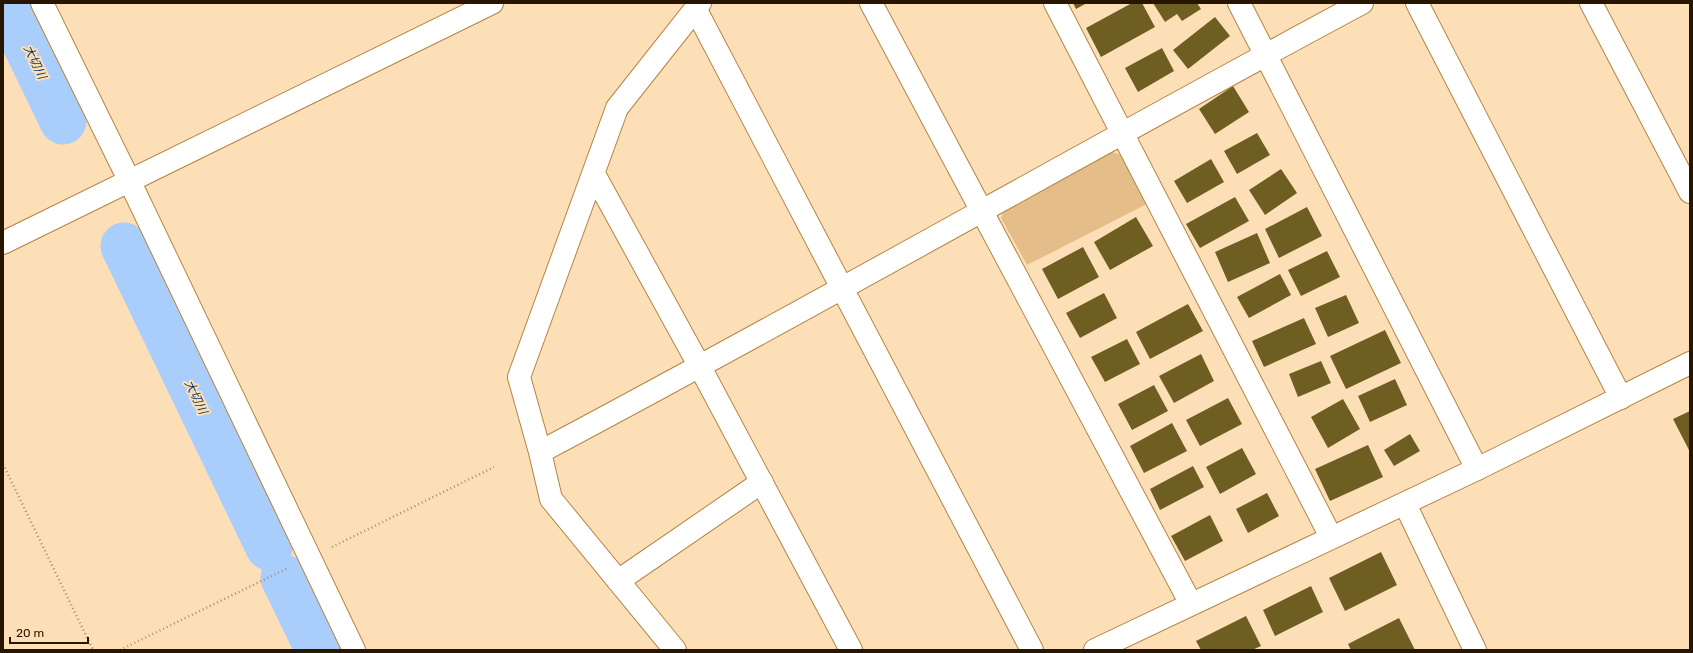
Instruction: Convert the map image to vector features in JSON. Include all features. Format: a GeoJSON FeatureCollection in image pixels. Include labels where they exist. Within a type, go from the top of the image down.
{"type":"FeatureCollection","features":[{"type":"Feature","properties":{"kind":"street"},"geometry":{"type":"LineString","coordinates":[[42,3],[129,180],[354,650]]}},
{"type":"Feature","properties":{"kind":"street"},"geometry":{"type":"LineString","coordinates":[[3,243],[492,3]]}},
{"type":"Feature","properties":{"kind":"street"},"geometry":{"type":"LineString","coordinates":[[871,3],[983,210],[1191,604]]}},
{"type":"Feature","properties":{"kind":"street"},"geometry":{"type":"LineString","coordinates":[[1055,3],[1331,537]]}},
{"type":"Feature","properties":{"kind":"street"},"geometry":{"type":"LineString","coordinates":[[1239,3],[1477,469]]}},
{"type":"Feature","properties":{"kind":"street"},"geometry":{"type":"LineString","coordinates":[[540,452],[700,367],[843,286],[1362,3]]}},
{"type":"Feature","properties":{"kind":"street"},"geometry":{"type":"LineString","coordinates":[[1417,3],[1621,398]]}},
{"type":"Feature","properties":{"kind":"street"},"geometry":{"type":"LineString","coordinates":[[1591,3],[1690,192]]}},
{"type":"Feature","properties":{"kind":"street"},"geometry":{"type":"LineString","coordinates":[[675,650],[551,499],[540,452],[519,377],[617,108],[698,6],[1032,650]]}},
{"type":"Feature","properties":{"kind":"street"},"geometry":{"type":"LineString","coordinates":[[594,174],[700,367],[851,650]]}},
{"type":"Feature","properties":{"kind":"street"},"geometry":{"type":"LineString","coordinates":[[1095,650],[1477,469],[1690,363]]}},
{"type":"Feature","properties":{"kind":"street"},"geometry":{"type":"LineString","coordinates":[[618,581],[762,482]]}},
{"type":"Feature","properties":{"kind":"street"},"geometry":{"type":"LineString","coordinates":[[1404,504],[1475,650]]}},
{"type":"Feature","properties":{"kind":"path"},"geometry":{"type":"LineString","coordinates":[[3,464],[93,650]]}},
{"type":"Feature","properties":{"kind":"shaded area"},"geometry":{"type":"Polygon","coordinates":[[[1112,152],[1122,155],[1147,204],[1027,265],[1001,218],[1005,209],[1112,152]]]}},
{"type":"Feature","properties":{"kind":"building"},"geometry":{"type":"Polygon","coordinates":[[[1073,3],[1087,3],[1076,9],[1073,3]]]}},
{"type":"Feature","properties":{"kind":"building"},"geometry":{"type":"Polygon","coordinates":[[[1132,3],[1142,3],[1155,27],[1101,57],[1086,28],[1132,3]]]}},
{"type":"Feature","properties":{"kind":"building"},"geometry":{"type":"Polygon","coordinates":[[[1153,3],[1197,3],[1201,9],[1182,21],[1177,14],[1165,22],[1153,3]]]}},
{"type":"Feature","properties":{"kind":"building"},"geometry":{"type":"Polygon","coordinates":[[[1215,17],[1230,36],[1188,69],[1173,50],[1215,17]]]}},
{"type":"Feature","properties":{"kind":"building"},"geometry":{"type":"Polygon","coordinates":[[[1162,48],[1174,71],[1138,92],[1125,68],[1162,48]]]}},
{"type":"Feature","properties":{"kind":"building"},"geometry":{"type":"Polygon","coordinates":[[[1233,86],[1249,112],[1215,134],[1199,109],[1233,86]]]}},
{"type":"Feature","properties":{"kind":"building"},"geometry":{"type":"Polygon","coordinates":[[[1257,133],[1270,155],[1237,174],[1224,151],[1257,133]]]}},
{"type":"Feature","properties":{"kind":"building"},"geometry":{"type":"Polygon","coordinates":[[[1211,159],[1224,182],[1187,203],[1174,181],[1211,159]]]}},
{"type":"Feature","properties":{"kind":"building"},"geometry":{"type":"Polygon","coordinates":[[[1281,169],[1297,193],[1265,215],[1249,190],[1281,169]]]}},
{"type":"Feature","properties":{"kind":"building"},"geometry":{"type":"Polygon","coordinates":[[[1235,197],[1249,221],[1200,248],[1186,224],[1235,197]]]}},
{"type":"Feature","properties":{"kind":"building"},"geometry":{"type":"Polygon","coordinates":[[[1307,207],[1322,236],[1279,258],[1265,229],[1307,207]]]}},
{"type":"Feature","properties":{"kind":"building"},"geometry":{"type":"Polygon","coordinates":[[[1136,217],[1153,246],[1110,270],[1094,242],[1136,217]]]}},
{"type":"Feature","properties":{"kind":"building"},"geometry":{"type":"Polygon","coordinates":[[[1257,233],[1270,263],[1228,282],[1215,252],[1257,233]]]}},
{"type":"Feature","properties":{"kind":"building"},"geometry":{"type":"Polygon","coordinates":[[[1083,247],[1099,277],[1058,299],[1042,269],[1083,247]]]}},
{"type":"Feature","properties":{"kind":"building"},"geometry":{"type":"Polygon","coordinates":[[[1327,251],[1340,277],[1301,296],[1288,270],[1327,251]]]}},
{"type":"Feature","properties":{"kind":"building"},"geometry":{"type":"Polygon","coordinates":[[[1280,274],[1291,295],[1249,318],[1237,297],[1280,274]]]}},
{"type":"Feature","properties":{"kind":"building"},"geometry":{"type":"Polygon","coordinates":[[[1104,293],[1117,318],[1080,338],[1066,313],[1104,293]]]}},
{"type":"Feature","properties":{"kind":"building"},"geometry":{"type":"Polygon","coordinates":[[[1346,295],[1359,323],[1328,337],[1315,308],[1346,295]]]}},
{"type":"Feature","properties":{"kind":"building"},"geometry":{"type":"Polygon","coordinates":[[[1188,304],[1203,331],[1150,359],[1136,332],[1188,304]]]}},
{"type":"Feature","properties":{"kind":"building"},"geometry":{"type":"Polygon","coordinates":[[[1304,318],[1316,344],[1264,367],[1252,341],[1304,318]]]}},
{"type":"Feature","properties":{"kind":"building"},"geometry":{"type":"Polygon","coordinates":[[[1385,330],[1401,363],[1346,389],[1330,356],[1385,330]]]}},
{"type":"Feature","properties":{"kind":"building"},"geometry":{"type":"Polygon","coordinates":[[[1127,339],[1140,364],[1105,382],[1091,357],[1127,339]]]}},
{"type":"Feature","properties":{"kind":"building"},"geometry":{"type":"Polygon","coordinates":[[[1201,354],[1214,381],[1174,403],[1159,376],[1201,354]]]}},
{"type":"Feature","properties":{"kind":"building"},"geometry":{"type":"Polygon","coordinates":[[[1321,361],[1331,383],[1298,397],[1289,374],[1321,361]]]}},
{"type":"Feature","properties":{"kind":"building"},"geometry":{"type":"Polygon","coordinates":[[[1395,379],[1407,405],[1370,422],[1358,396],[1395,379]]]}},
{"type":"Feature","properties":{"kind":"building"},"geometry":{"type":"Polygon","coordinates":[[[1154,385],[1168,411],[1132,430],[1118,404],[1154,385]]]}},
{"type":"Feature","properties":{"kind":"building"},"geometry":{"type":"Polygon","coordinates":[[[1228,398],[1242,424],[1200,446],[1186,420],[1228,398]]]}},
{"type":"Feature","properties":{"kind":"building"},"geometry":{"type":"Polygon","coordinates":[[[1343,399],[1360,429],[1328,448],[1311,417],[1343,399]]]}},
{"type":"Feature","properties":{"kind":"building"},"geometry":{"type":"Polygon","coordinates":[[[1690,411],[1690,452],[1673,419],[1690,411]]]}},
{"type":"Feature","properties":{"kind":"building"},"geometry":{"type":"Polygon","coordinates":[[[1172,423],[1187,451],[1144,473],[1130,446],[1172,423]]]}},
{"type":"Feature","properties":{"kind":"building"},"geometry":{"type":"Polygon","coordinates":[[[1410,434],[1420,451],[1394,466],[1384,450],[1410,434]]]}},
{"type":"Feature","properties":{"kind":"building"},"geometry":{"type":"Polygon","coordinates":[[[1368,445],[1383,477],[1330,501],[1315,469],[1368,445]]]}},
{"type":"Feature","properties":{"kind":"building"},"geometry":{"type":"Polygon","coordinates":[[[1242,448],[1256,474],[1220,494],[1206,467],[1242,448]]]}},
{"type":"Feature","properties":{"kind":"building"},"geometry":{"type":"Polygon","coordinates":[[[1193,466],[1204,487],[1160,510],[1150,489],[1193,466]]]}},
{"type":"Feature","properties":{"kind":"building"},"geometry":{"type":"Polygon","coordinates":[[[1267,493],[1279,516],[1248,533],[1236,509],[1267,493]]]}},
{"type":"Feature","properties":{"kind":"building"},"geometry":{"type":"Polygon","coordinates":[[[1210,515],[1223,541],[1185,561],[1171,536],[1210,515]]]}},
{"type":"Feature","properties":{"kind":"building"},"geometry":{"type":"Polygon","coordinates":[[[1381,552],[1397,585],[1345,611],[1329,578],[1381,552]]]}},
{"type":"Feature","properties":{"kind":"building"},"geometry":{"type":"Polygon","coordinates":[[[1311,586],[1323,612],[1275,636],[1263,610],[1311,586]]]}},
{"type":"Feature","properties":{"kind":"building"},"geometry":{"type":"Polygon","coordinates":[[[1246,616],[1261,646],[1252,650],[1201,650],[1196,641],[1246,616]]]}},
{"type":"Feature","properties":{"kind":"building"},"geometry":{"type":"Polygon","coordinates":[[[1399,618],[1415,650],[1351,650],[1348,644],[1399,618]]]}},
{"type":"Feature","properties":{"kind":"waterway","name":"大切川"},"geometry":{"type":"LineString","coordinates":[[6,3],[63,121]]}},
{"type":"Feature","properties":{"kind":"waterway","name":"大切川"},"geometry":{"type":"LineString","coordinates":[[124,246],[269,547]]}},
{"type":"Feature","properties":{"kind":"waterway","name":"大切川"},"geometry":{"type":"LineString","coordinates":[[284,578],[319,650]]}}]}
